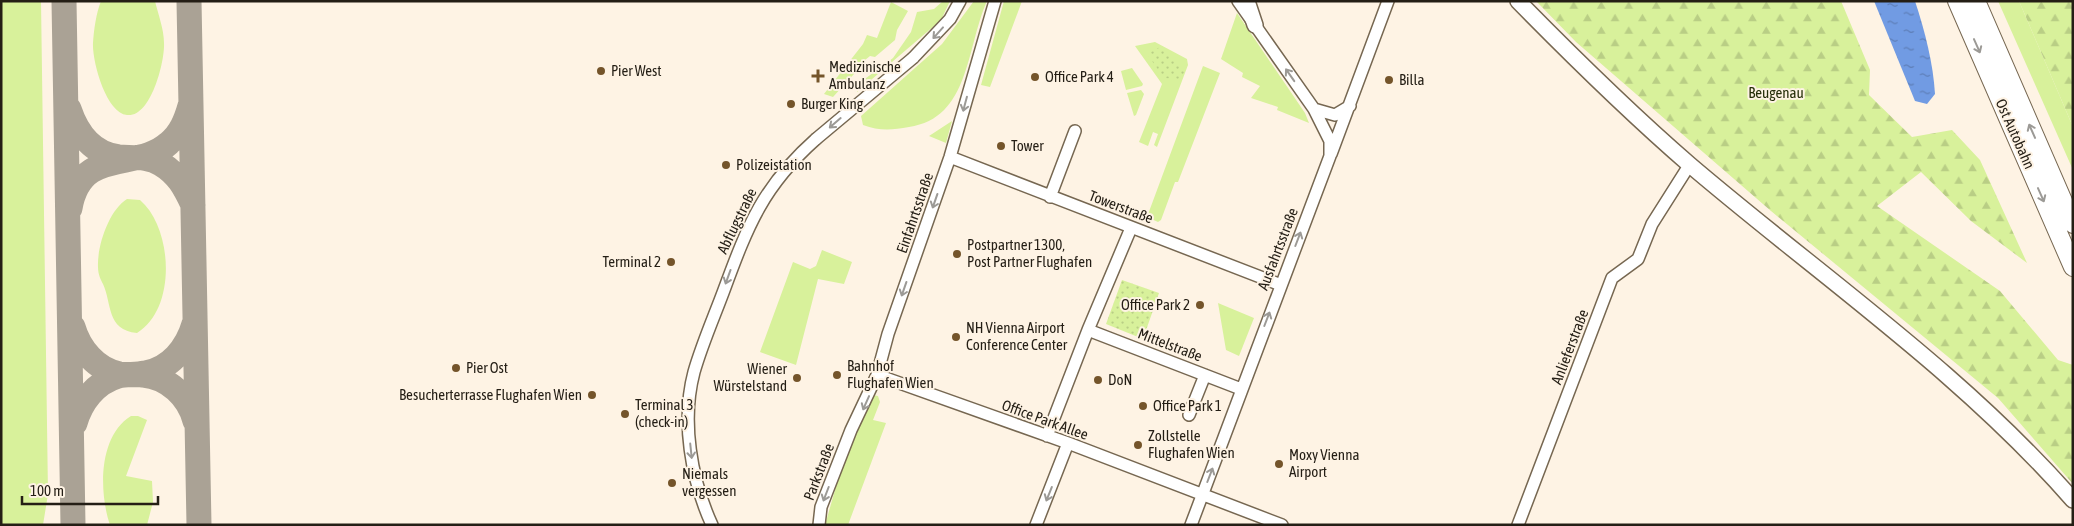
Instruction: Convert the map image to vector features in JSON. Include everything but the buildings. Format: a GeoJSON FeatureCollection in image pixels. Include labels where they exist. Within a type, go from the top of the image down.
{"type":"FeatureCollection","features":[{"type":"Feature","properties":{"kind":"highway","name":"Ost Autobahn"},"geometry":{"type":"LineString","coordinates":[[1957,1],[2073,267]]}},
{"type":"Feature","properties":{"kind":"highway","name":"Ost Autobahn"},"geometry":{"type":"LineString","coordinates":[[1976,1],[2073,224]]}},
{"type":"Feature","properties":{"kind":"main road"},"geometry":{"type":"LineString","coordinates":[[1247,1],[1255,25]]}},
{"type":"Feature","properties":{"kind":"main road"},"geometry":{"type":"LineString","coordinates":[[1518,1],[1690,164],[1960,387],[2007,430],[2073,500]]}},
{"type":"Feature","properties":{"kind":"street","name":"Abflugstraße"},"geometry":{"type":"LineString","coordinates":[[712,525],[696,480],[690,449],[689,415],[694,373],[747,228],[774,182],[816,140],[912,58],[950,19],[960,1]]}},
{"type":"Feature","properties":{"kind":"street","name":"Einfahrtsstraße"},"geometry":{"type":"LineString","coordinates":[[851,430],[878,375],[888,334],[950,157],[995,1]]}},
{"type":"Feature","properties":{"kind":"street"},"geometry":{"type":"LineString","coordinates":[[1238,1],[1314,109],[1330,141],[1330,156]]}},
{"type":"Feature","properties":{"kind":"street","name":"Ausfahrtsstraße"},"geometry":{"type":"LineString","coordinates":[[1191,525],[1388,1]]}},
{"type":"Feature","properties":{"kind":"street"},"geometry":{"type":"LineString","coordinates":[[1314,109],[1335,115],[1350,106]]}},
{"type":"Feature","properties":{"kind":"street"},"geometry":{"type":"LineString","coordinates":[[1050,197],[1075,131]]}},
{"type":"Feature","properties":{"kind":"street","name":"Towerstraße"},"geometry":{"type":"LineString","coordinates":[[950,157],[1281,285]]}},
{"type":"Feature","properties":{"kind":"street","name":"Anlieferstraße"},"geometry":{"type":"LineString","coordinates":[[1518,525],[1612,278],[1638,258],[1652,224],[1690,164]]}},
{"type":"Feature","properties":{"kind":"street"},"geometry":{"type":"LineString","coordinates":[[1047,436],[1088,330],[1131,228]]}},
{"type":"Feature","properties":{"kind":"street","name":"Mittelstraße"},"geometry":{"type":"LineString","coordinates":[[1088,330],[1241,389]]}},
{"type":"Feature","properties":{"kind":"street","name":"Office Park Allee"},"geometry":{"type":"LineString","coordinates":[[878,375],[1047,436],[1282,525]]}},
{"type":"Feature","properties":{"kind":"street"},"geometry":{"type":"LineString","coordinates":[[1188,415],[1205,375]]}},
{"type":"Feature","properties":{"kind":"street","name":"Parkstraße"},"geometry":{"type":"LineString","coordinates":[[819,525],[822,508],[851,430]]}},
{"type":"Feature","properties":{"kind":"street"},"geometry":{"type":"LineString","coordinates":[[1036,525],[1068,444]]}},
{"type":"Feature","properties":{"kind":"green space"},"geometry":{"type":"Polygon","coordinates":[[[1,1],[41,1],[48,494],[43,525],[1,525],[1,1]]]}},
{"type":"Feature","properties":{"kind":"green space"},"geometry":{"type":"Polygon","coordinates":[[[101,1],[155,1],[164,38],[164,51],[155,87],[143,108],[136,114],[127,115],[119,112],[107,96],[98,73],[93,43],[95,22],[101,1]]]}},
{"type":"Feature","properties":{"kind":"green space"},"geometry":{"type":"Polygon","coordinates":[[[943,1],[950,1],[942,18],[857,92],[858,84],[893,58],[911,32],[917,12],[934,9],[943,1]]]}},
{"type":"Feature","properties":{"kind":"green space"},"geometry":{"type":"Polygon","coordinates":[[[974,1],[987,1],[963,78],[955,96],[944,110],[929,121],[909,127],[886,129],[863,125],[861,116],[942,44],[974,1]]]}},
{"type":"Feature","properties":{"kind":"green space"},"geometry":{"type":"Polygon","coordinates":[[[1004,1],[1022,1],[990,87],[981,85],[1004,1]]]}},
{"type":"Feature","properties":{"kind":"green space","name":"Beugenau"},"geometry":{"type":"Polygon","coordinates":[[[1536,1],[1841,1],[1870,70],[1869,95],[1912,137],[1952,130],[1980,160],[2027,263],[1971,221],[1921,172],[1877,206],[2000,291],[2058,360],[2073,365],[2073,484],[1998,398],[1771,211],[1576,42],[1536,1]]]}},
{"type":"Feature","properties":{"kind":"green space"},"geometry":{"type":"Polygon","coordinates":[[[1998,1],[2019,1],[2073,127],[2073,170],[1998,1]]]}},
{"type":"Feature","properties":{"kind":"green space"},"geometry":{"type":"Polygon","coordinates":[[[2019,1],[2073,1],[2073,127],[2019,1]]]}},
{"type":"Feature","properties":{"kind":"green space"},"geometry":{"type":"Polygon","coordinates":[[[891,2],[908,11],[897,30],[895,40],[875,57],[870,56],[854,69],[854,74],[833,97],[824,94],[863,44],[867,35],[877,38],[891,2]]]}},
{"type":"Feature","properties":{"kind":"green space"},"geometry":{"type":"Polygon","coordinates":[[[1237,13],[1305,113],[1309,123],[1277,110],[1278,107],[1251,98],[1260,86],[1242,77],[1243,73],[1221,59],[1237,13]]]}},
{"type":"Feature","properties":{"kind":"green space"},"geometry":{"type":"Polygon","coordinates":[[[1155,42],[1187,59],[1188,65],[1157,147],[1154,145],[1158,134],[1153,132],[1148,146],[1139,142],[1162,84],[1135,46],[1155,42]]]}},
{"type":"Feature","properties":{"kind":"green space"},"geometry":{"type":"Polygon","coordinates":[[[1162,46],[1177,63],[1186,67],[1182,79],[1164,78],[1147,54],[1162,46]]]}},
{"type":"Feature","properties":{"kind":"green space"},"geometry":{"type":"Polygon","coordinates":[[[1203,66],[1220,73],[1178,182],[1175,182],[1161,220],[1158,222],[1147,217],[1203,66]]]}},
{"type":"Feature","properties":{"kind":"green space"},"geometry":{"type":"Polygon","coordinates":[[[1132,68],[1143,84],[1142,86],[1126,90],[1121,71],[1132,68]]]}},
{"type":"Feature","properties":{"kind":"green space"},"geometry":{"type":"Polygon","coordinates":[[[1141,90],[1144,94],[1134,116],[1127,93],[1141,90]]]}},
{"type":"Feature","properties":{"kind":"green space"},"geometry":{"type":"Polygon","coordinates":[[[952,121],[946,143],[929,136],[952,121]]]}},
{"type":"Feature","properties":{"kind":"green space"},"geometry":{"type":"Polygon","coordinates":[[[127,199],[140,200],[151,213],[159,229],[164,248],[166,268],[164,288],[159,306],[150,322],[137,333],[127,331],[115,321],[98,270],[98,258],[105,229],[115,211],[127,199]]]}},
{"type":"Feature","properties":{"kind":"green space"},"geometry":{"type":"Polygon","coordinates":[[[822,250],[852,262],[844,284],[818,279],[796,365],[760,352],[793,262],[810,269],[816,266],[822,250]]]}},
{"type":"Feature","properties":{"kind":"green space"},"geometry":{"type":"Polygon","coordinates":[[[1122,280],[1159,293],[1143,339],[1106,324],[1122,280]]]}},
{"type":"Feature","properties":{"kind":"green space"},"geometry":{"type":"Polygon","coordinates":[[[1218,303],[1254,318],[1239,356],[1226,350],[1218,303]]]}},
{"type":"Feature","properties":{"kind":"green space"},"geometry":{"type":"Polygon","coordinates":[[[873,395],[878,396],[880,402],[873,420],[886,423],[848,525],[825,525],[841,469],[857,428],[873,395]]]}},
{"type":"Feature","properties":{"kind":"green space"},"geometry":{"type":"Polygon","coordinates":[[[131,416],[138,416],[147,420],[126,476],[152,481],[153,502],[147,525],[110,525],[104,497],[104,466],[112,437],[120,425],[131,416]]]}},
{"type":"Feature","properties":{"kind":"water"},"geometry":{"type":"Polygon","coordinates":[[[1874,1],[1915,1],[1928,47],[1934,82],[1935,94],[1927,104],[1915,101],[1874,1]]]}},
{"type":"Feature","properties":{"kind":"taxiway"},"geometry":{"type":"LineString","coordinates":[[64,1],[73,525]]}},
{"type":"Feature","properties":{"kind":"taxiway"},"geometry":{"type":"LineString","coordinates":[[189,1],[199,525]]}},
{"type":"Feature","properties":{"kind":"taxiway"},"geometry":{"type":"LineString","coordinates":[[70,208],[76,188],[86,175],[98,167],[156,152],[169,143],[180,131],[190,106]]}},
{"type":"Feature","properties":{"kind":"taxiway"},"geometry":{"type":"LineString","coordinates":[[69,109],[81,134],[94,147],[110,155],[156,161],[176,177],[184,187],[193,205]]}},
{"type":"Feature","properties":{"kind":"taxiway"},"geometry":{"type":"LineString","coordinates":[[75,423],[85,401],[102,383],[118,376],[154,371],[170,362],[182,349],[194,324]]}},
{"type":"Feature","properties":{"kind":"taxiway"},"geometry":{"type":"LineString","coordinates":[[73,327],[84,350],[96,363],[111,372],[152,377],[169,384],[183,396],[195,421]]}},
{"type":"Feature","properties":{"kind":"place","name":"Pier West"},"geometry":{"type":"Point","coordinates":[601,71]}},
{"type":"Feature","properties":{"kind":"place","name":"Medizinische Ambulanz"},"geometry":{"type":"Point","coordinates":[818,76]}},
{"type":"Feature","properties":{"kind":"place","name":"Office Park 4"},"geometry":{"type":"Point","coordinates":[1035,77]}},
{"type":"Feature","properties":{"kind":"place","name":"Billa"},"geometry":{"type":"Point","coordinates":[1389,80]}},
{"type":"Feature","properties":{"kind":"place","name":"Burger King"},"geometry":{"type":"Point","coordinates":[791,104]}},
{"type":"Feature","properties":{"kind":"place","name":"Tower"},"geometry":{"type":"Point","coordinates":[1001,146]}},
{"type":"Feature","properties":{"kind":"place","name":"Polizeistation"},"geometry":{"type":"Point","coordinates":[726,165]}},
{"type":"Feature","properties":{"kind":"place","name":"Postpartner 1300, Post Partner Flughafen"},"geometry":{"type":"Point","coordinates":[957,254]}},
{"type":"Feature","properties":{"kind":"place","name":"Terminal 2"},"geometry":{"type":"Point","coordinates":[671,262]}},
{"type":"Feature","properties":{"kind":"place","name":"Office Park 2"},"geometry":{"type":"Point","coordinates":[1200,305]}},
{"type":"Feature","properties":{"kind":"place","name":"NH Vienna Airport Conference Center"},"geometry":{"type":"Point","coordinates":[956,337]}},
{"type":"Feature","properties":{"kind":"place","name":"Pier Ost"},"geometry":{"type":"Point","coordinates":[456,368]}},
{"type":"Feature","properties":{"kind":"place","name":"Bahnhof Flughafen Wien"},"geometry":{"type":"Point","coordinates":[837,375]}},
{"type":"Feature","properties":{"kind":"place","name":"Wiener Würstelstand"},"geometry":{"type":"Point","coordinates":[797,378]}},
{"type":"Feature","properties":{"kind":"place","name":"DoN"},"geometry":{"type":"Point","coordinates":[1098,380]}},
{"type":"Feature","properties":{"kind":"place","name":"Besucherterrasse Flughafen Wien"},"geometry":{"type":"Point","coordinates":[592,395]}},
{"type":"Feature","properties":{"kind":"place","name":"Office Park 1"},"geometry":{"type":"Point","coordinates":[1143,406]}},
{"type":"Feature","properties":{"kind":"place","name":"Terminal 3 (check-in)"},"geometry":{"type":"Point","coordinates":[625,414]}},
{"type":"Feature","properties":{"kind":"place","name":"Zollstelle Flughafen Wien"},"geometry":{"type":"Point","coordinates":[1138,445]}},
{"type":"Feature","properties":{"kind":"place","name":"Moxy Vienna Airport"},"geometry":{"type":"Point","coordinates":[1279,464]}},
{"type":"Feature","properties":{"kind":"place","name":"Niemals vergessen"},"geometry":{"type":"Point","coordinates":[672,483]}}]}
